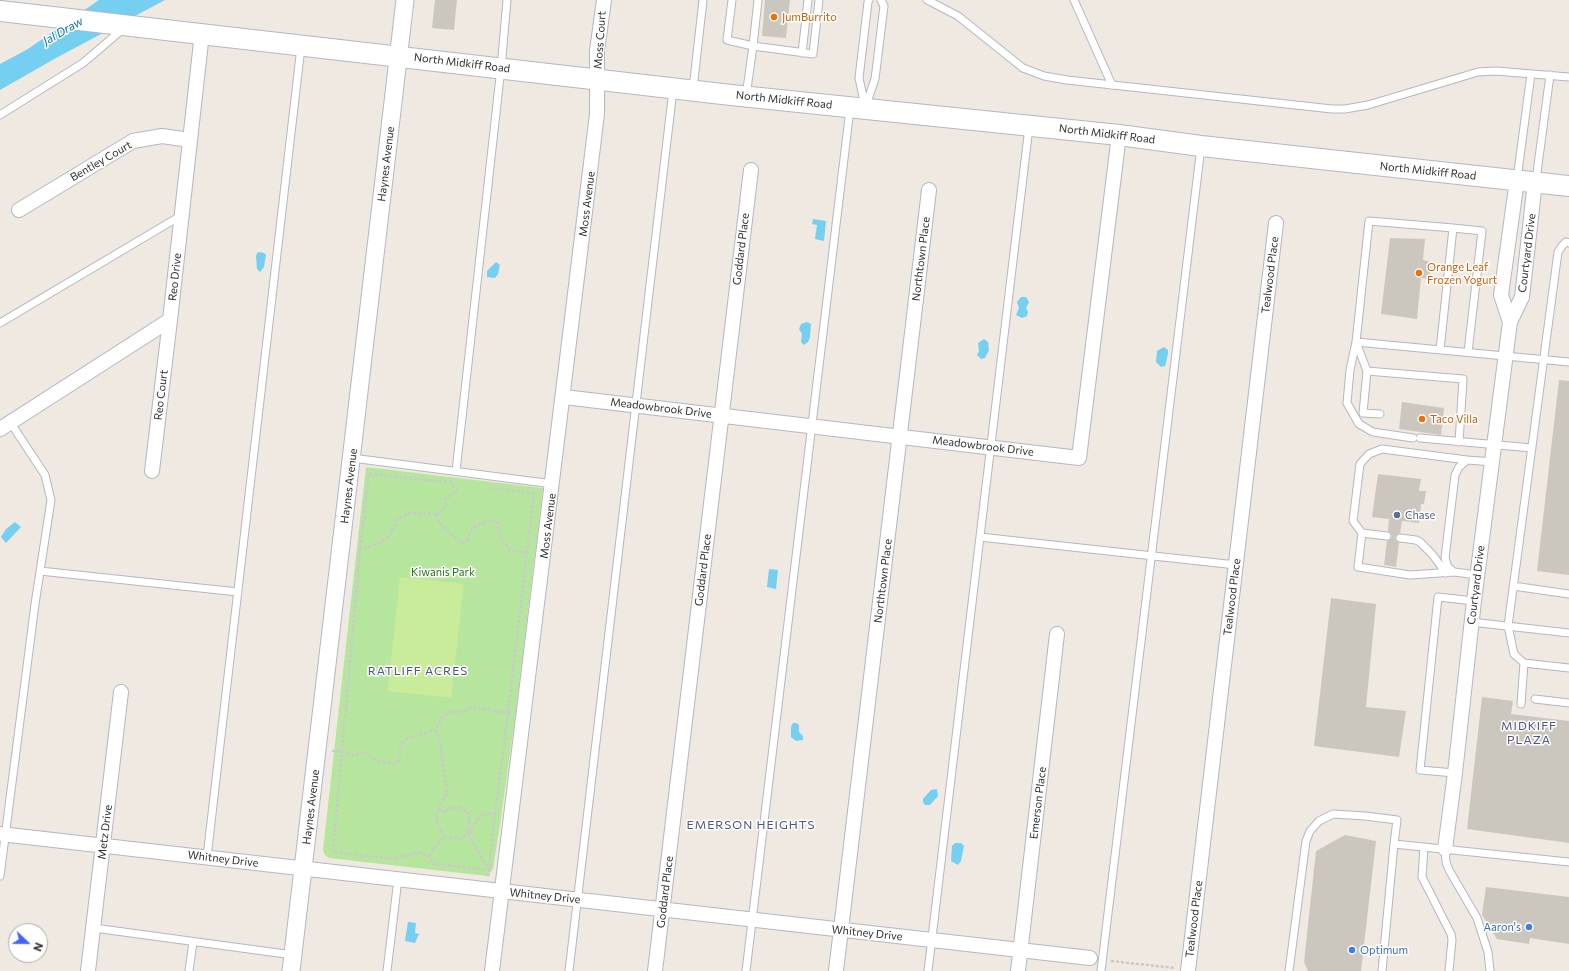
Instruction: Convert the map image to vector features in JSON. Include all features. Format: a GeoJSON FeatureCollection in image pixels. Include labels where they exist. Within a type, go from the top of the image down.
{"type":"FeatureCollection","features":[{"type":"Feature","properties":{"kind":"main road","name":"North Midkiff Road"},"geometry":{"type":"LineString","coordinates":[[0,10],[598,80],[1030,125],[1201,146],[1569,186]]}},
{"type":"Feature","properties":{"kind":"street","name":"Haynes Avenue"},"geometry":{"type":"LineString","coordinates":[[292,963],[405,0]]}},
{"type":"Feature","properties":{"kind":"street","name":"Moss Court"},"geometry":{"type":"LineString","coordinates":[[598,80],[598,51],[604,0]]}},
{"type":"Feature","properties":{"kind":"street","name":"Reo Drive"},"geometry":{"type":"LineString","coordinates":[[170,320],[202,33]]}},
{"type":"Feature","properties":{"kind":"street","name":"Moss Avenue"},"geometry":{"type":"LineString","coordinates":[[492,971],[564,397],[597,114],[598,80]]}},
{"type":"Feature","properties":{"kind":"street","name":"Meadowbrook Drive"},"geometry":{"type":"LineString","coordinates":[[564,397],[1079,458],[1119,135]]}},
{"type":"Feature","properties":{"kind":"street","name":"Bentley Court"},"geometry":{"type":"LineString","coordinates":[[20,210],[133,141],[162,136],[190,140]]}},
{"type":"Feature","properties":{"kind":"street","name":"Goddard Place"},"geometry":{"type":"LineString","coordinates":[[655,971],[751,170]]}},
{"type":"Feature","properties":{"kind":"street","name":"Courtyard Drive"},"geometry":{"type":"LineString","coordinates":[[1510,322],[1502,295],[1526,181]]}},
{"type":"Feature","properties":{"kind":"street","name":"Courtyard Drive"},"geometry":{"type":"LineString","coordinates":[[1445,849],[1455,774],[1471,622],[1510,322],[1522,297],[1526,181]]}},
{"type":"Feature","properties":{"kind":"street","name":"Northtown Place"},"geometry":{"type":"LineString","coordinates":[[836,971],[929,190]]}},
{"type":"Feature","properties":{"kind":"street","name":"Tealwood Place"},"geometry":{"type":"LineString","coordinates":[[1188,970],[1276,223]]}},
{"type":"Feature","properties":{"kind":"street"},"geometry":{"type":"LineString","coordinates":[[5,425],[170,320]]}},
{"type":"Feature","properties":{"kind":"street","name":"Reo Court"},"geometry":{"type":"LineString","coordinates":[[152,471],[170,320]]}},
{"type":"Feature","properties":{"kind":"street","name":"Emerson Place"},"geometry":{"type":"LineString","coordinates":[[1018,971],[1057,634]]}},
{"type":"Feature","properties":{"kind":"street","name":"Metz Drive"},"geometry":{"type":"LineString","coordinates":[[88,971],[121,692]]}},
{"type":"Feature","properties":{"kind":"street","name":"Whitney Drive"},"geometry":{"type":"LineString","coordinates":[[2,834],[1096,959]]}},
{"type":"Feature","properties":{"kind":"lane"},"geometry":{"type":"LineString","coordinates":[[456,471],[501,68],[507,0]]}},
{"type":"Feature","properties":{"kind":"lane"},"geometry":{"type":"LineString","coordinates":[[569,971],[635,405],[683,89],[703,0]]}},
{"type":"Feature","properties":{"kind":"lane"},"geometry":{"type":"LineString","coordinates":[[732,0],[727,40],[753,46],[813,54],[819,0]]}},
{"type":"Feature","properties":{"kind":"lane"},"geometry":{"type":"LineString","coordinates":[[746,96],[758,0]]}},
{"type":"Feature","properties":{"kind":"lane"},"geometry":{"type":"LineString","coordinates":[[802,53],[808,0]]}},
{"type":"Feature","properties":{"kind":"lane"},"geometry":{"type":"LineString","coordinates":[[746,971],[812,426],[858,108],[859,78],[869,0]]}},
{"type":"Feature","properties":{"kind":"lane"},"geometry":{"type":"LineString","coordinates":[[858,108],[876,79],[884,6],[881,0]]}},
{"type":"Feature","properties":{"kind":"lane"},"geometry":{"type":"LineString","coordinates":[[927,0],[958,16],[1014,61],[1034,73],[1056,78],[1112,85],[1332,109],[1368,105],[1478,72],[1496,71],[1569,77]]}},
{"type":"Feature","properties":{"kind":"lane"},"geometry":{"type":"LineString","coordinates":[[1074,0],[1112,85]]}},
{"type":"Feature","properties":{"kind":"lane"},"geometry":{"type":"LineString","coordinates":[[0,114],[83,63],[127,25]]}},
{"type":"Feature","properties":{"kind":"lane"},"geometry":{"type":"LineString","coordinates":[[208,857],[301,45]]}},
{"type":"Feature","properties":{"kind":"lane"},"geometry":{"type":"LineString","coordinates":[[1526,181],[1531,74]]}},
{"type":"Feature","properties":{"kind":"lane"},"geometry":{"type":"LineString","coordinates":[[1526,181],[1550,75]]}},
{"type":"Feature","properties":{"kind":"lane"},"geometry":{"type":"LineString","coordinates":[[928,971],[1030,125]]}},
{"type":"Feature","properties":{"kind":"lane"},"geometry":{"type":"LineString","coordinates":[[1101,971],[1096,959],[1152,555],[1201,146]]}},
{"type":"Feature","properties":{"kind":"lane"},"geometry":{"type":"LineString","coordinates":[[0,323],[182,215]]}},
{"type":"Feature","properties":{"kind":"lane"},"geometry":{"type":"LineString","coordinates":[[1468,352],[1482,231],[1369,221],[1356,342],[1350,370],[1347,403],[1359,424],[1373,432],[1416,438],[1532,448]]}},
{"type":"Feature","properties":{"kind":"lane"},"geometry":{"type":"LineString","coordinates":[[1440,350],[1453,228]]}},
{"type":"Feature","properties":{"kind":"lane"},"geometry":{"type":"LineString","coordinates":[[1569,243],[1566,242],[1558,252],[1508,626],[1514,654],[1524,663],[1569,668]]}},
{"type":"Feature","properties":{"kind":"lane"},"geometry":{"type":"LineString","coordinates":[[1356,342],[1569,362]]}},
{"type":"Feature","properties":{"kind":"lane"},"geometry":{"type":"LineString","coordinates":[[1356,342],[1368,371],[1363,413],[1380,414]]}},
{"type":"Feature","properties":{"kind":"lane"},"geometry":{"type":"LineString","coordinates":[[1368,371],[1463,380],[1459,442]]}},
{"type":"Feature","properties":{"kind":"lane"},"geometry":{"type":"LineString","coordinates":[[0,876],[2,834],[51,500],[45,475],[5,425]]}},
{"type":"Feature","properties":{"kind":"lane"},"geometry":{"type":"LineString","coordinates":[[1477,575],[1454,572],[1410,575],[1358,567],[1362,533],[1353,521],[1360,464],[1369,454],[1382,449],[1493,462]]}},
{"type":"Feature","properties":{"kind":"lane"},"geometry":{"type":"LineString","coordinates":[[352,458],[553,484]]}},
{"type":"Feature","properties":{"kind":"lane"},"geometry":{"type":"LineString","coordinates":[[1454,572],[1448,567],[1445,558],[1455,475],[1459,467],[1467,460]]}},
{"type":"Feature","properties":{"kind":"lane"},"geometry":{"type":"LineString","coordinates":[[1362,533],[1387,536]]}},
{"type":"Feature","properties":{"kind":"lane"},"geometry":{"type":"LineString","coordinates":[[980,537],[1236,565]]}},
{"type":"Feature","properties":{"kind":"lane"},"geometry":{"type":"LineString","coordinates":[[1400,538],[1420,542],[1432,554],[1446,573]]}},
{"type":"Feature","properties":{"kind":"lane"},"geometry":{"type":"LineString","coordinates":[[40,571],[238,592]]}},
{"type":"Feature","properties":{"kind":"lane"},"geometry":{"type":"LineString","coordinates":[[1513,586],[1569,594]]}},
{"type":"Feature","properties":{"kind":"lane"},"geometry":{"type":"LineString","coordinates":[[1455,774],[1420,770],[1438,597],[1474,602]]}},
{"type":"Feature","properties":{"kind":"lane"},"geometry":{"type":"LineString","coordinates":[[1471,622],[1569,634]]}},
{"type":"Feature","properties":{"kind":"lane"},"geometry":{"type":"LineString","coordinates":[[1521,704],[1524,663]]}},
{"type":"Feature","properties":{"kind":"lane"},"geometry":{"type":"LineString","coordinates":[[1535,699],[1569,703]]}},
{"type":"Feature","properties":{"kind":"lane"},"geometry":{"type":"LineString","coordinates":[[1289,971],[1306,841],[1310,831],[1319,821],[1333,814],[1397,820],[1382,971]]}},
{"type":"Feature","properties":{"kind":"lane"},"geometry":{"type":"LineString","coordinates":[[1394,844],[1569,862]]}},
{"type":"Feature","properties":{"kind":"lane"},"geometry":{"type":"LineString","coordinates":[[1424,847],[1422,877],[1451,934],[1452,940],[1449,971]]}},
{"type":"Feature","properties":{"kind":"lane"},"geometry":{"type":"LineString","coordinates":[[1445,849],[1446,862],[1449,870],[1477,918],[1488,952],[1490,971]]}},
{"type":"Feature","properties":{"kind":"lane"},"geometry":{"type":"LineString","coordinates":[[387,971],[398,879]]}},
{"type":"Feature","properties":{"kind":"lane"},"geometry":{"type":"LineString","coordinates":[[94,928],[193,942],[292,963]]}},
{"type":"Feature","properties":{"kind":"lane"},"geometry":{"type":"LineString","coordinates":[[189,971],[193,942]]}},
{"type":"Feature","properties":{"kind":"path"},"geometry":{"type":"LineString","coordinates":[[459,483],[369,474],[360,550],[333,852],[394,859],[418,852],[429,856],[433,864],[489,870]]}},
{"type":"Feature","properties":{"kind":"path"},"geometry":{"type":"LineString","coordinates":[[341,548],[360,550],[381,543],[390,535],[396,520],[410,513],[437,514],[445,507],[446,498],[457,491],[451,482]]}},
{"type":"Feature","properties":{"kind":"path"},"geometry":{"type":"LineString","coordinates":[[489,487],[534,493],[489,870]]}},
{"type":"Feature","properties":{"kind":"path"},"geometry":{"type":"LineString","coordinates":[[437,514],[439,523],[462,543],[467,540],[471,530],[478,525],[492,520],[497,521],[501,539],[510,550],[526,553],[544,553]]}},
{"type":"Feature","properties":{"kind":"path"},"geometry":{"type":"LineString","coordinates":[[444,836],[436,820],[438,809],[447,793],[440,742],[436,730],[441,719],[449,712],[460,712],[472,707],[524,717]]}},
{"type":"Feature","properties":{"kind":"path"},"geometry":{"type":"LineString","coordinates":[[318,750],[341,751],[354,756],[363,752],[379,761],[394,764],[399,760],[401,744],[408,738],[436,730]]}},
{"type":"Feature","properties":{"kind":"path"},"geometry":{"type":"LineString","coordinates":[[438,809],[446,813],[448,808],[460,807],[469,814],[468,833],[489,870]]}},
{"type":"Feature","properties":{"kind":"path"},"geometry":{"type":"LineString","coordinates":[[444,836],[461,838],[468,833],[482,814],[495,814]]}},
{"type":"Feature","properties":{"kind":"path"},"geometry":{"type":"LineString","coordinates":[[429,856],[444,836]]}},
{"type":"Feature","properties":{"kind":"path"},"geometry":{"type":"LineString","coordinates":[[1096,959],[1188,970]]}},
{"type":"Feature","properties":{"kind":"green space","name":"Kiwanis Park"},"geometry":{"type":"Polygon","coordinates":[[[366,467],[543,488],[501,818],[493,869],[487,876],[329,858],[325,855],[323,850],[366,467]]]}},
{"type":"Feature","properties":{"kind":"green space"},"geometry":{"type":"Polygon","coordinates":[[[400,577],[464,584],[451,698],[388,691],[400,577]]]}},
{"type":"Feature","properties":{"kind":"water","name":"Jal Draw"},"geometry":{"type":"Polygon","coordinates":[[[99,0],[165,0],[56,58],[0,90],[0,64],[28,49],[99,0]]]}},
{"type":"Feature","properties":{"kind":"water"},"geometry":{"type":"Polygon","coordinates":[[[813,219],[826,221],[824,241],[815,239],[817,225],[812,224],[813,219]]]}},
{"type":"Feature","properties":{"kind":"water"},"geometry":{"type":"Polygon","coordinates":[[[259,252],[266,255],[264,267],[260,272],[257,269],[256,256],[259,252]]]}},
{"type":"Feature","properties":{"kind":"water"},"geometry":{"type":"Polygon","coordinates":[[[496,262],[500,265],[498,274],[495,278],[487,277],[487,271],[496,262]]]}},
{"type":"Feature","properties":{"kind":"water"},"geometry":{"type":"Polygon","coordinates":[[[1021,297],[1026,297],[1029,302],[1026,308],[1028,312],[1027,316],[1022,318],[1016,315],[1019,308],[1017,302],[1021,297]]]}},
{"type":"Feature","properties":{"kind":"water"},"geometry":{"type":"Polygon","coordinates":[[[807,322],[811,324],[810,337],[808,342],[804,345],[801,342],[802,334],[799,329],[801,324],[807,322]]]}},
{"type":"Feature","properties":{"kind":"water"},"geometry":{"type":"Polygon","coordinates":[[[984,339],[988,342],[989,350],[985,358],[981,359],[977,355],[979,351],[978,343],[984,339]]]}},
{"type":"Feature","properties":{"kind":"water"},"geometry":{"type":"Polygon","coordinates":[[[1164,347],[1168,350],[1168,353],[1165,366],[1161,367],[1156,362],[1157,351],[1164,347]]]}},
{"type":"Feature","properties":{"kind":"water"},"geometry":{"type":"Polygon","coordinates":[[[15,522],[21,527],[6,543],[1,537],[6,529],[15,522]]]}},
{"type":"Feature","properties":{"kind":"water"},"geometry":{"type":"Polygon","coordinates":[[[769,569],[778,570],[776,589],[767,587],[769,569]]]}},
{"type":"Feature","properties":{"kind":"water"},"geometry":{"type":"Polygon","coordinates":[[[793,723],[799,725],[799,732],[803,736],[803,740],[796,741],[791,737],[791,727],[793,723]]]}},
{"type":"Feature","properties":{"kind":"water"},"geometry":{"type":"Polygon","coordinates":[[[937,789],[938,796],[930,805],[925,805],[923,799],[931,790],[937,789]]]}},
{"type":"Feature","properties":{"kind":"water"},"geometry":{"type":"Polygon","coordinates":[[[955,843],[961,843],[964,846],[961,861],[958,865],[951,861],[952,846],[955,843]]]}},
{"type":"Feature","properties":{"kind":"water"},"geometry":{"type":"Polygon","coordinates":[[[408,922],[416,923],[415,933],[419,934],[415,943],[405,941],[408,922]]]}},
{"type":"Feature","properties":{"kind":"building"},"geometry":{"type":"Polygon","coordinates":[[[435,0],[457,0],[454,30],[432,28],[435,0]]]}},
{"type":"Feature","properties":{"kind":"building","name":"JumBurrito"},"geometry":{"type":"Polygon","coordinates":[[[765,0],[790,0],[786,38],[762,36],[765,0]]]}},
{"type":"Feature","properties":{"kind":"building"},"geometry":{"type":"Polygon","coordinates":[[[1390,238],[1425,239],[1423,260],[1431,262],[1429,279],[1421,278],[1417,319],[1381,314],[1390,238]]]}},
{"type":"Feature","properties":{"kind":"building"},"geometry":{"type":"Polygon","coordinates":[[[1559,380],[1569,381],[1569,575],[1537,571],[1559,380]]]}},
{"type":"Feature","properties":{"kind":"building"},"geometry":{"type":"Polygon","coordinates":[[[1402,402],[1444,408],[1441,435],[1399,429],[1402,402]]]}},
{"type":"Feature","properties":{"kind":"building"},"geometry":{"type":"Polygon","coordinates":[[[1378,474],[1421,479],[1419,491],[1426,491],[1424,504],[1421,504],[1419,523],[1402,521],[1400,533],[1395,537],[1399,543],[1396,567],[1384,565],[1387,541],[1392,537],[1388,531],[1389,519],[1372,517],[1378,474]]]}},
{"type":"Feature","properties":{"kind":"building"},"geometry":{"type":"Polygon","coordinates":[[[1331,598],[1376,604],[1366,707],[1406,711],[1399,757],[1314,746],[1331,598]]]}},
{"type":"Feature","properties":{"kind":"building"},"geometry":{"type":"Polygon","coordinates":[[[1482,697],[1513,701],[1511,714],[1569,721],[1569,843],[1467,829],[1482,697]]]}},
{"type":"Feature","properties":{"kind":"building"},"geometry":{"type":"Polygon","coordinates":[[[1345,835],[1376,841],[1361,971],[1308,971],[1304,962],[1316,851],[1345,835]]]}},
{"type":"Feature","properties":{"kind":"building","name":"Aaron's"},"geometry":{"type":"Polygon","coordinates":[[[1486,887],[1569,897],[1569,944],[1530,938],[1529,944],[1497,939],[1482,915],[1486,887]]]}},
{"type":"Feature","properties":{"kind":"place","name":"JumBurrito"},"geometry":{"type":"Point","coordinates":[774,17]}},
{"type":"Feature","properties":{"kind":"place","name":"Orange Leaf Frozen Yogurt"},"geometry":{"type":"Point","coordinates":[1419,273]}},
{"type":"Feature","properties":{"kind":"place","name":"Taco Villa"},"geometry":{"type":"Point","coordinates":[1422,419]}},
{"type":"Feature","properties":{"kind":"place","name":"Chase"},"geometry":{"type":"Point","coordinates":[1397,515]}},
{"type":"Feature","properties":{"kind":"place","name":"Aaron's"},"geometry":{"type":"Point","coordinates":[1529,927]}},
{"type":"Feature","properties":{"kind":"place","name":"Optimum"},"geometry":{"type":"Point","coordinates":[1352,950]}},
{"type":"Feature","properties":{"kind":"district","name":"RATLIFF ACRES"},"geometry":{"type":"Point","coordinates":[418,671]}},
{"type":"Feature","properties":{"kind":"district","name":"MIDKIFF PLAZA"},"geometry":{"type":"Point","coordinates":[1529,733]}},
{"type":"Feature","properties":{"kind":"district","name":"EMERSON HEIGHTS"},"geometry":{"type":"Point","coordinates":[751,825]}}]}
